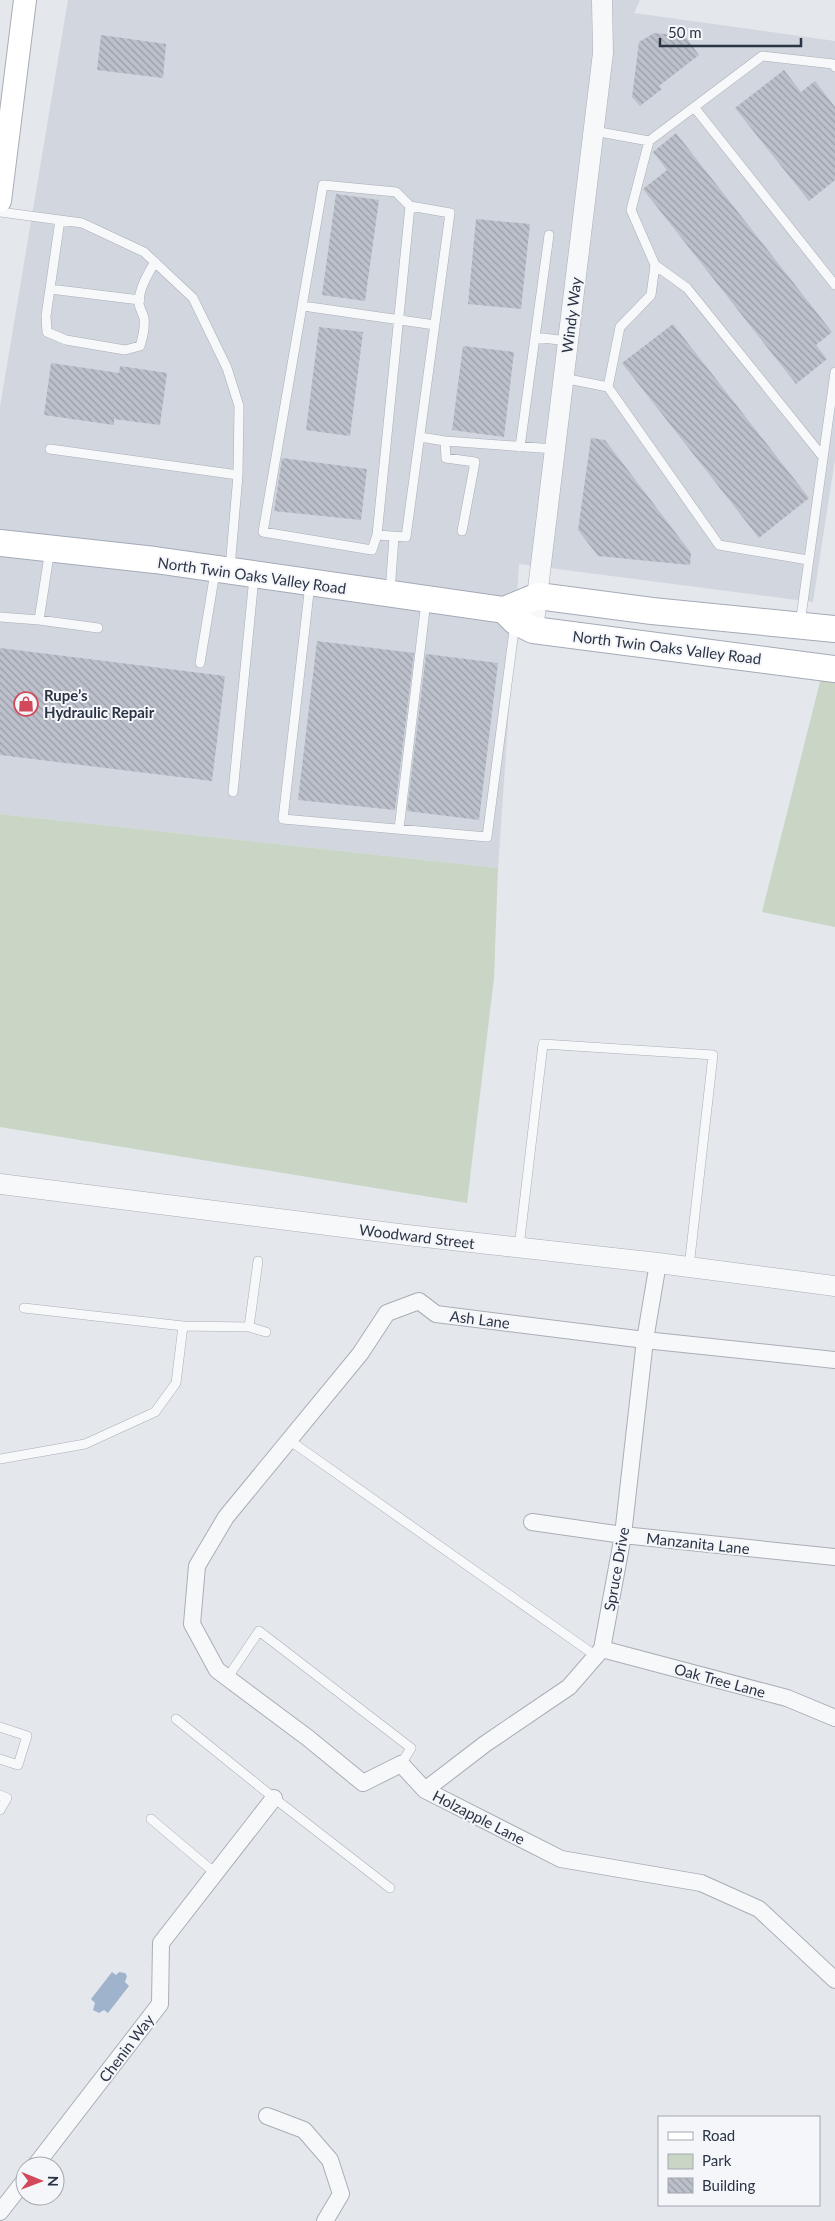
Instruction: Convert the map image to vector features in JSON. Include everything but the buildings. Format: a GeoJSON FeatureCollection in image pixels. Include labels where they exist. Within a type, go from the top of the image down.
{"type":"FeatureCollection","features":[{"type":"Feature","properties":{"kind":"main road"},"geometry":{"type":"LineString","coordinates":[[0,200],[25,0]]}},
{"type":"Feature","properties":{"kind":"main road","name":"North Twin Oaks Valley Road"},"geometry":{"type":"LineString","coordinates":[[0,543],[233,572],[389,594],[518,620],[835,669]]}},
{"type":"Feature","properties":{"kind":"main road","name":"North Twin Oaks Valley Road"},"geometry":{"type":"LineString","coordinates":[[518,620],[538,596],[652,611],[835,629]]}},
{"type":"Feature","properties":{"kind":"street","name":"Windy Way"},"geometry":{"type":"LineString","coordinates":[[538,596],[603,53],[602,0]]}},
{"type":"Feature","properties":{"kind":"street","name":"Woodward Street"},"geometry":{"type":"LineString","coordinates":[[0,1184],[835,1286]]}},
{"type":"Feature","properties":{"kind":"street","name":"Spruce Drive"},"geometry":{"type":"LineString","coordinates":[[599,1653],[623,1536],[645,1340],[658,1263]]}},
{"type":"Feature","properties":{"kind":"street","name":"Ash Lane"},"geometry":{"type":"LineString","coordinates":[[228,1677],[218,1670],[192,1624],[197,1566],[226,1517],[360,1354],[387,1313],[419,1301],[436,1314],[645,1340],[835,1360]]}},
{"type":"Feature","properties":{"kind":"street","name":"Manzanita Lane"},"geometry":{"type":"LineString","coordinates":[[532,1522],[623,1536],[835,1557]]}},
{"type":"Feature","properties":{"kind":"street","name":"Oak Tree Lane"},"geometry":{"type":"LineString","coordinates":[[599,1653],[787,1698],[835,1718]]}},
{"type":"Feature","properties":{"kind":"street"},"geometry":{"type":"LineString","coordinates":[[425,1790],[485,1744],[569,1687],[599,1653]]}},
{"type":"Feature","properties":{"kind":"street"},"geometry":{"type":"LineString","coordinates":[[228,1677],[363,1783],[401,1764]]}},
{"type":"Feature","properties":{"kind":"street","name":"Holzapple Lane"},"geometry":{"type":"LineString","coordinates":[[401,1764],[425,1790],[561,1858],[701,1884],[759,1909],[835,1980]]}},
{"type":"Feature","properties":{"kind":"street","name":"Chenin Way"},"geometry":{"type":"LineString","coordinates":[[43,2156],[160,2004],[161,1943],[274,1798]]}},
{"type":"Feature","properties":{"kind":"street"},"geometry":{"type":"LineString","coordinates":[[267,2116],[304,2130],[330,2160],[341,2194],[325,2221]]}},
{"type":"Feature","properties":{"kind":"street"},"geometry":{"type":"LineString","coordinates":[[0,2212],[15,2193]]}},
{"type":"Feature","properties":{"kind":"lane"},"geometry":{"type":"LineString","coordinates":[[823,457],[687,288],[655,265],[631,210],[649,141],[762,56],[833,64],[835,67]]}},
{"type":"Feature","properties":{"kind":"lane"},"geometry":{"type":"LineString","coordinates":[[694,107],[835,285]]}},
{"type":"Feature","properties":{"kind":"lane"},"geometry":{"type":"LineString","coordinates":[[594,131],[649,141]]}},
{"type":"Feature","properties":{"kind":"lane"},"geometry":{"type":"LineString","coordinates":[[377,535],[406,537],[450,213],[410,206],[396,192],[323,185],[263,532],[372,550],[377,535],[410,206]]}},
{"type":"Feature","properties":{"kind":"lane"},"geometry":{"type":"LineString","coordinates":[[0,212],[82,223],[144,252],[193,298],[227,368],[239,406],[233,572],[233,792]]}},
{"type":"Feature","properties":{"kind":"lane"},"geometry":{"type":"LineString","coordinates":[[60,220],[46,316],[47,332],[66,340],[125,350],[140,346],[143,336],[144,318],[139,304],[146,279],[155,262]]}},
{"type":"Feature","properties":{"kind":"lane"},"geometry":{"type":"LineString","coordinates":[[520,447],[548,235]]}},
{"type":"Feature","properties":{"kind":"lane"},"geometry":{"type":"LineString","coordinates":[[608,387],[620,326],[651,295],[655,265]]}},
{"type":"Feature","properties":{"kind":"lane"},"geometry":{"type":"LineString","coordinates":[[50,289],[140,300]]}},
{"type":"Feature","properties":{"kind":"lane"},"geometry":{"type":"LineString","coordinates":[[303,306],[435,325]]}},
{"type":"Feature","properties":{"kind":"lane"},"geometry":{"type":"LineString","coordinates":[[535,337],[568,341]]}},
{"type":"Feature","properties":{"kind":"lane"},"geometry":{"type":"LineString","coordinates":[[799,626],[835,372]]}},
{"type":"Feature","properties":{"kind":"lane"},"geometry":{"type":"LineString","coordinates":[[563,378],[608,387],[719,545],[808,560]]}},
{"type":"Feature","properties":{"kind":"lane"},"geometry":{"type":"LineString","coordinates":[[420,436],[445,441],[554,450]]}},
{"type":"Feature","properties":{"kind":"lane"},"geometry":{"type":"LineString","coordinates":[[445,441],[446,458],[475,462],[462,531]]}},
{"type":"Feature","properties":{"kind":"lane"},"geometry":{"type":"LineString","coordinates":[[50,449],[238,475]]}},
{"type":"Feature","properties":{"kind":"lane"},"geometry":{"type":"LineString","coordinates":[[389,594],[394,537]]}},
{"type":"Feature","properties":{"kind":"lane"},"geometry":{"type":"LineString","coordinates":[[39,620],[50,549]]}},
{"type":"Feature","properties":{"kind":"lane"},"geometry":{"type":"LineString","coordinates":[[200,663],[233,572]]}},
{"type":"Feature","properties":{"kind":"lane"},"geometry":{"type":"LineString","coordinates":[[310,583],[283,819],[487,837],[518,620]]}},
{"type":"Feature","properties":{"kind":"lane"},"geometry":{"type":"LineString","coordinates":[[400,829],[426,600]]}},
{"type":"Feature","properties":{"kind":"lane"},"geometry":{"type":"LineString","coordinates":[[0,617],[98,628]]}},
{"type":"Feature","properties":{"kind":"lane"},"geometry":{"type":"LineString","coordinates":[[519,1247],[543,1044],[713,1055],[689,1267]]}},
{"type":"Feature","properties":{"kind":"lane"},"geometry":{"type":"LineString","coordinates":[[249,1327],[258,1261]]}},
{"type":"Feature","properties":{"kind":"lane"},"geometry":{"type":"LineString","coordinates":[[24,1308],[183,1326],[249,1327],[266,1332]]}},
{"type":"Feature","properties":{"kind":"lane"},"geometry":{"type":"LineString","coordinates":[[0,1459],[85,1444],[155,1412],[176,1383],[183,1326]]}},
{"type":"Feature","properties":{"kind":"lane"},"geometry":{"type":"LineString","coordinates":[[289,1440],[599,1653]]}},
{"type":"Feature","properties":{"kind":"lane"},"geometry":{"type":"LineString","coordinates":[[228,1677],[259,1631],[411,1748],[401,1764]]}},
{"type":"Feature","properties":{"kind":"lane"},"geometry":{"type":"LineString","coordinates":[[176,1719],[390,1888]]}},
{"type":"Feature","properties":{"kind":"lane"},"geometry":{"type":"LineString","coordinates":[[0,1727],[27,1736],[18,1765],[0,1759]]}},
{"type":"Feature","properties":{"kind":"lane"},"geometry":{"type":"LineString","coordinates":[[0,1794],[7,1798],[0,1810]]}},
{"type":"Feature","properties":{"kind":"lane"},"geometry":{"type":"LineString","coordinates":[[151,1819],[216,1873]]}},
{"type":"Feature","properties":{"kind":"shaded area"},"geometry":{"type":"Polygon","coordinates":[[[68,0],[640,0],[634,13],[835,41],[835,459],[813,602],[519,564],[498,868],[0,814],[0,407],[68,0]]]}},
{"type":"Feature","properties":{"kind":"green space"},"geometry":{"type":"Polygon","coordinates":[[[826,658],[835,659],[835,927],[762,912],[826,658]]]}},
{"type":"Feature","properties":{"kind":"green space"},"geometry":{"type":"Polygon","coordinates":[[[0,814],[498,868],[494,978],[467,1203],[0,1127],[0,814]]]}},
{"type":"Feature","properties":{"kind":"water"},"geometry":{"type":"Polygon","coordinates":[[[112,1972],[116,1975],[119,1972],[125,1973],[127,1976],[125,1982],[129,1986],[108,2013],[104,2010],[99,2013],[93,2010],[95,2003],[91,1999],[112,1972]]]}},
{"type":"Feature","properties":{"kind":"place","name":"Rupe’s Hydraulic Repair"},"geometry":{"type":"Point","coordinates":[26,704]}}]}
